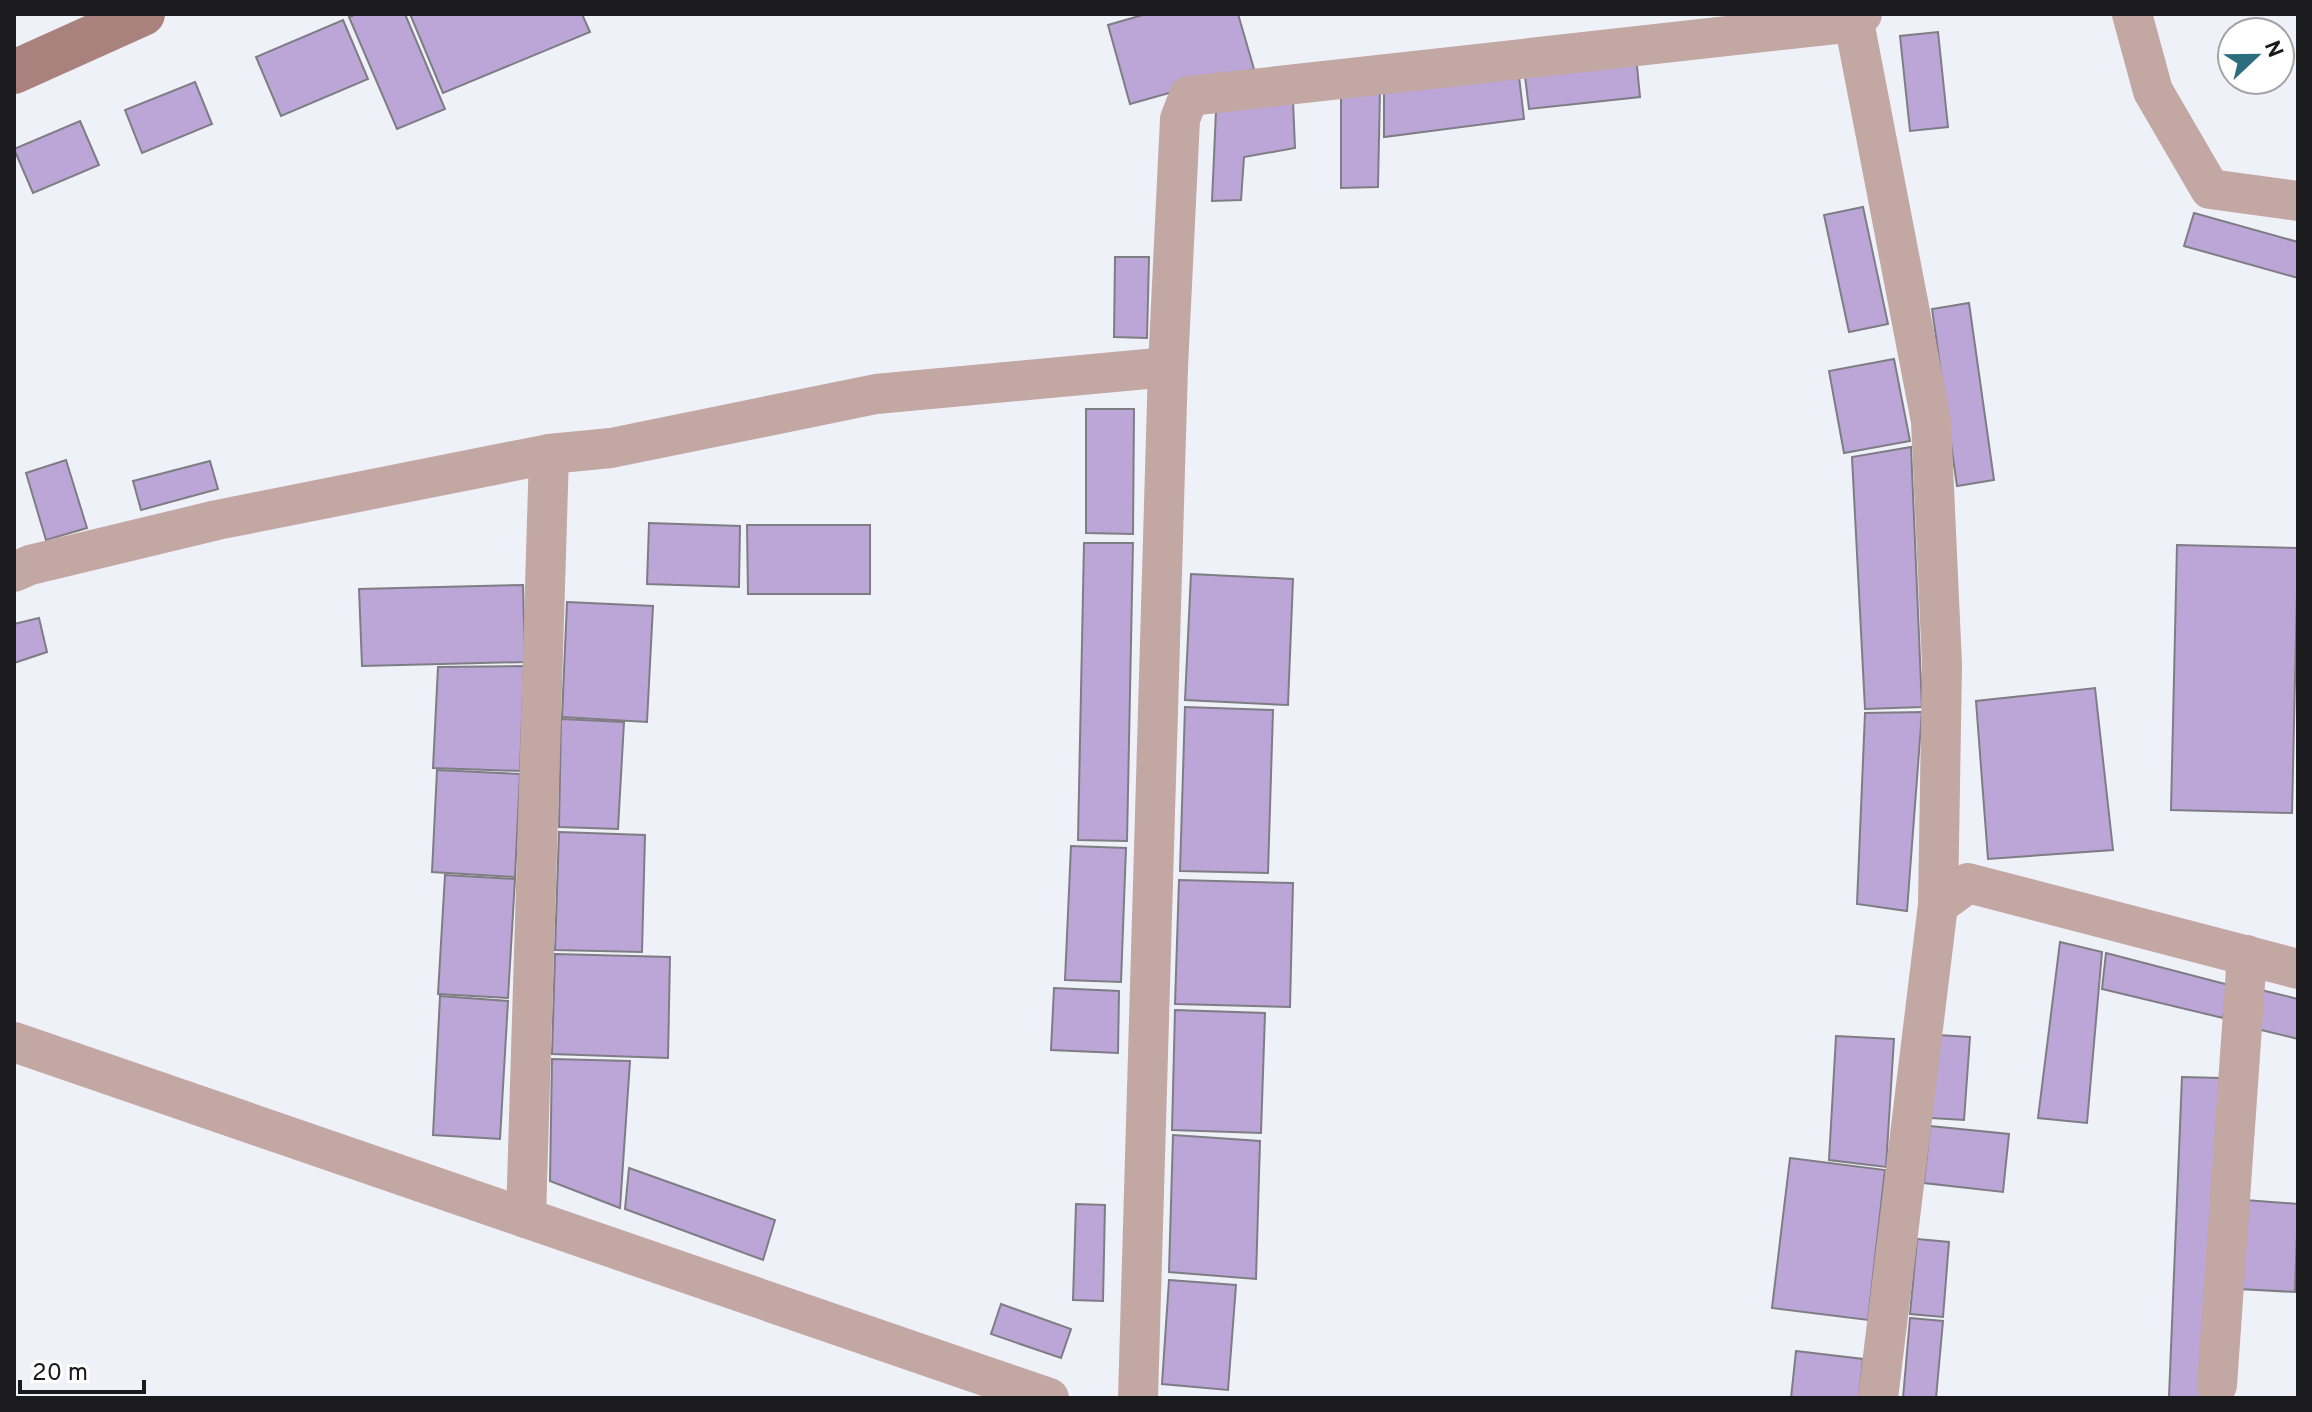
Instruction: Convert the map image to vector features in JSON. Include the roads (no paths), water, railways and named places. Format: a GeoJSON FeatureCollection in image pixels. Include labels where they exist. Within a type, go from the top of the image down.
{"type":"FeatureCollection","features":[{"type":"Feature","properties":{"kind":"main road"},"geometry":{"type":"LineString","coordinates":[[14,72],[143,14]]}},
{"type":"Feature","properties":{"kind":"street"},"geometry":{"type":"LineString","coordinates":[[2132,14],[2153,91],[2210,189],[2298,201]]}},
{"type":"Feature","properties":{"kind":"street"},"geometry":{"type":"LineString","coordinates":[[1138,1398],[1168,367],[1180,119],[1189,96],[1858,18],[1931,421],[1942,665],[1938,905],[1878,1398]]}},
{"type":"Feature","properties":{"kind":"street"},"geometry":{"type":"LineString","coordinates":[[14,572],[30,565],[217,520],[549,454],[611,448],[876,394],[1168,367]]}},
{"type":"Feature","properties":{"kind":"street"},"geometry":{"type":"LineString","coordinates":[[526,1218],[549,454]]}},
{"type":"Feature","properties":{"kind":"street"},"geometry":{"type":"LineString","coordinates":[[1938,905],[1968,883],[2298,969]]}},
{"type":"Feature","properties":{"kind":"street"},"geometry":{"type":"LineString","coordinates":[[2217,1385],[2247,955]]}},
{"type":"Feature","properties":{"kind":"street"},"geometry":{"type":"LineString","coordinates":[[14,1042],[1049,1398]]}}]}
